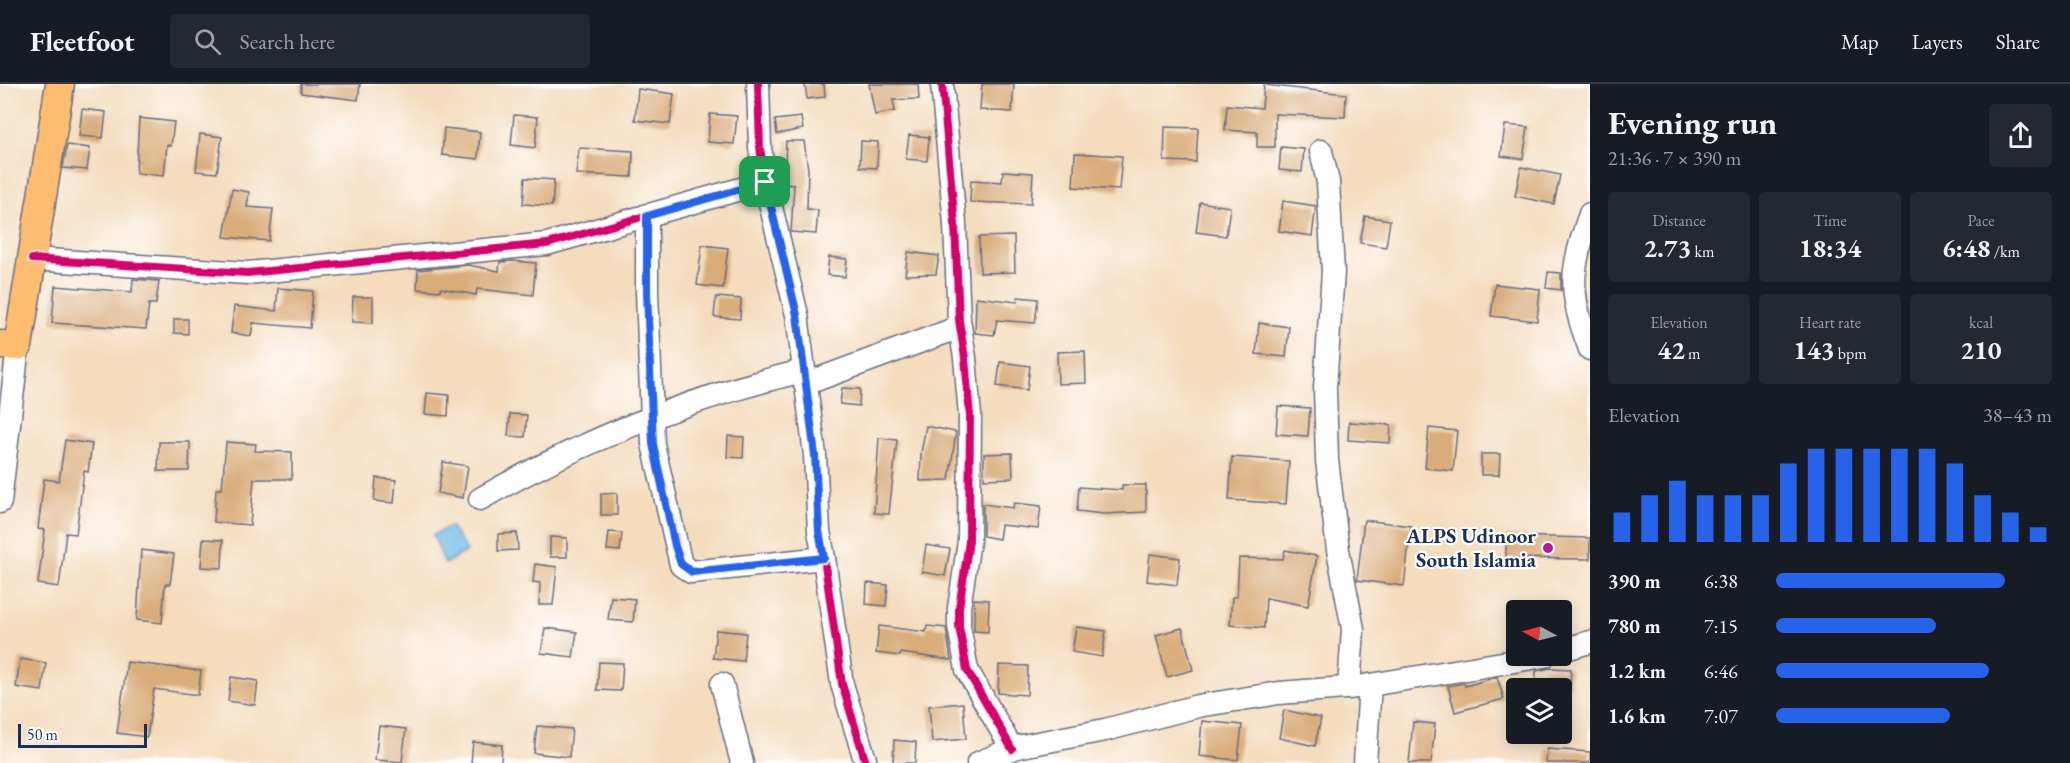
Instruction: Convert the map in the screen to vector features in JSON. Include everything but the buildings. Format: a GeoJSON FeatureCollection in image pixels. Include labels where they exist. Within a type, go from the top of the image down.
{"type":"FeatureCollection","features":[{"type":"Feature","properties":{"kind":"main road"},"geometry":{"type":"LineString","coordinates":[[9,346],[32,259],[60,84]]}},
{"type":"Feature","properties":{"kind":"street"},"geometry":{"type":"LineString","coordinates":[[758,84],[760,147],[765,182],[797,315],[815,455],[819,531],[842,684],[866,763]]}},
{"type":"Feature","properties":{"kind":"street"},"geometry":{"type":"LineString","coordinates":[[942,84],[955,224],[960,327],[970,416],[969,541],[959,608],[959,626],[967,670],[1012,748]]}},
{"type":"Feature","properties":{"kind":"street"},"geometry":{"type":"LineString","coordinates":[[1321,151],[1328,182],[1333,272],[1325,388],[1327,460],[1338,550],[1353,629],[1365,763]]}},
{"type":"Feature","properties":{"kind":"street"},"geometry":{"type":"LineString","coordinates":[[32,259],[247,273],[548,244],[765,182]]}},
{"type":"Feature","properties":{"kind":"street"},"geometry":{"type":"LineString","coordinates":[[1590,214],[1573,267],[1574,296],[1590,349]]}},
{"type":"Feature","properties":{"kind":"street"},"geometry":{"type":"LineString","coordinates":[[647,216],[647,292],[653,444],[681,564],[692,572],[824,558]]}},
{"type":"Feature","properties":{"kind":"street"},"geometry":{"type":"LineString","coordinates":[[480,499],[541,464],[651,417],[768,380],[804,377],[960,327]]}},
{"type":"Feature","properties":{"kind":"street"},"geometry":{"type":"LineString","coordinates":[[0,502],[9,346]]}},
{"type":"Feature","properties":{"kind":"street"},"geometry":{"type":"LineString","coordinates":[[1572,647],[1590,642]]}},
{"type":"Feature","properties":{"kind":"street"},"geometry":{"type":"LineString","coordinates":[[978,763],[1012,748],[1106,730],[1198,706],[1279,693],[1359,687],[1506,662]]}},
{"type":"Feature","properties":{"kind":"street"},"geometry":{"type":"LineString","coordinates":[[722,684],[742,763]]}},
{"type":"Feature","properties":{"kind":"water"},"geometry":{"type":"Polygon","coordinates":[[[450,526],[467,551],[445,564],[433,535],[450,526]]]}},
{"type":"Feature","properties":{"kind":"cycle path"},"geometry":{"type":"LineString","coordinates":[[32,259],[247,273],[547,244],[765,182],[760,147],[758,84]]}},
{"type":"Feature","properties":{"kind":"cycle path"},"geometry":{"type":"LineString","coordinates":[[942,84],[955,224],[959,320],[970,416],[969,541],[959,608],[959,626],[967,670],[1012,749]]}},
{"type":"Feature","properties":{"kind":"cycle path"},"geometry":{"type":"LineString","coordinates":[[647,215],[647,292],[653,444],[681,565],[691,572],[824,558],[842,684],[866,763]]}},
{"type":"Feature","properties":{"kind":"place","name":"ALPS Udinoor South Islamia"},"geometry":{"type":"Point","coordinates":[1548,548]}},
{"type":"Feature","properties":{"kind":"route"},"geometry":{"type":"LineString","coordinates":[[765,182],[797,315],[815,455],[819,531],[824,558],[692,572],[681,564],[675,546],[653,444],[647,292],[647,216],[765,182]]}}]}
